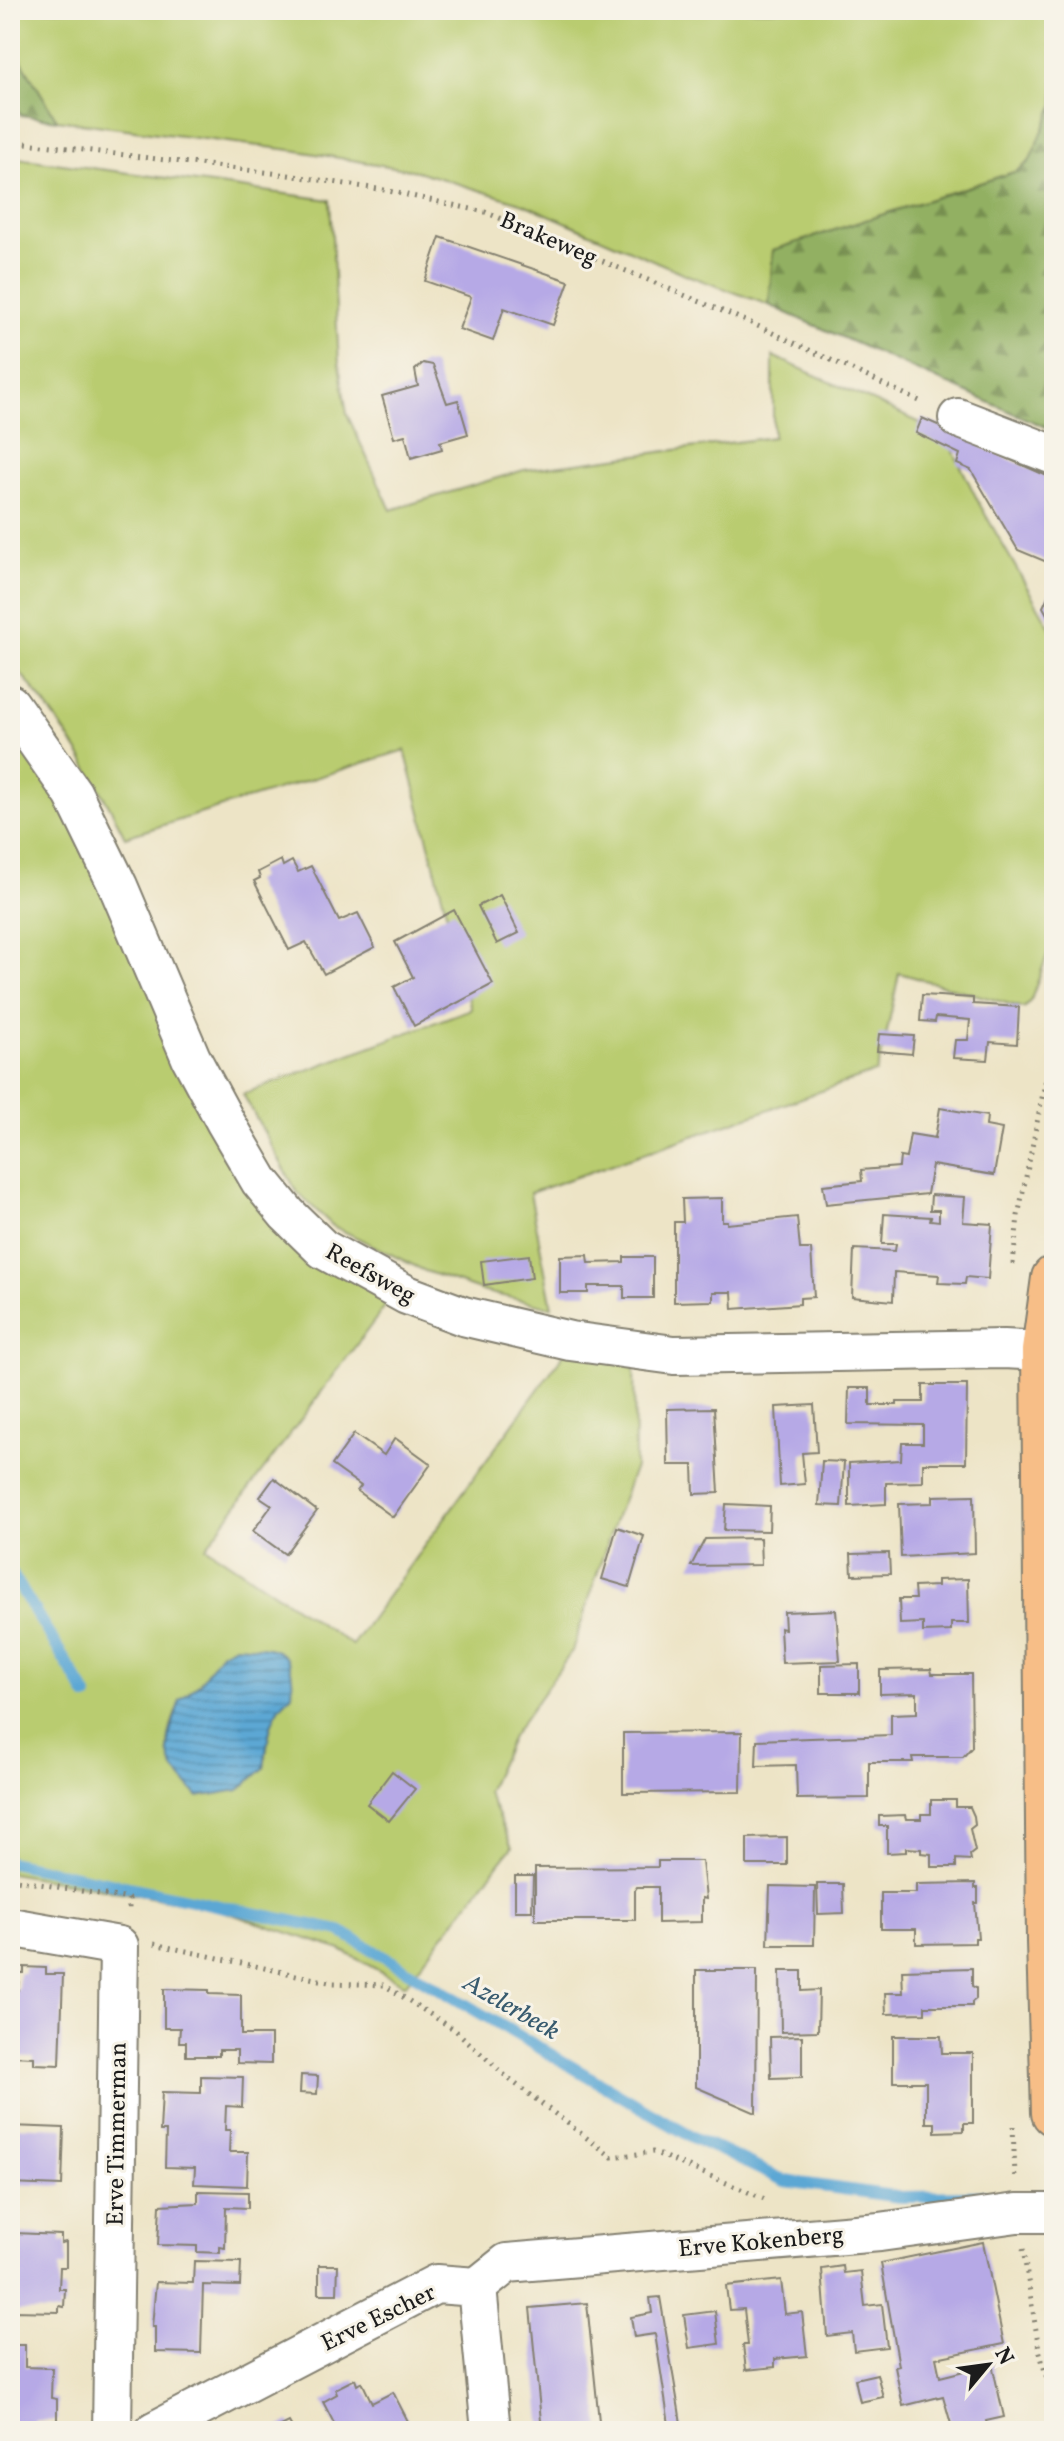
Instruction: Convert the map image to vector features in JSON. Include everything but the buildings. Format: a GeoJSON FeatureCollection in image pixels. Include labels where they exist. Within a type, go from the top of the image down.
{"type":"FeatureCollection","features":[{"type":"Feature","properties":{"kind":"main road"},"geometry":{"type":"LineString","coordinates":[[1054,1278],[1044,1351],[1054,2113]]}},
{"type":"Feature","properties":{"kind":"street"},"geometry":{"type":"LineString","coordinates":[[958,418],[1054,455]]}},
{"type":"Feature","properties":{"kind":"street","name":"Reefsweg"},"geometry":{"type":"LineString","coordinates":[[10,704],[73,794],[118,886],[191,1058],[226,1123],[260,1181],[287,1214],[323,1249],[407,1295],[463,1316],[570,1341],[674,1355],[1004,1349],[1044,1351]]}},
{"type":"Feature","properties":{"kind":"street","name":"Erve Timmerman"},"geometry":{"type":"LineString","coordinates":[[10,1927],[119,1946],[112,2431]]}},
{"type":"Feature","properties":{"kind":"street","name":"Erve Kokenberg"},"geometry":{"type":"LineString","coordinates":[[477,2287],[507,2263],[880,2232],[1017,2213],[1054,2213]]}},
{"type":"Feature","properties":{"kind":"street","name":"Erve Escher"},"geometry":{"type":"LineString","coordinates":[[154,2431],[436,2284],[477,2287]]}},
{"type":"Feature","properties":{"kind":"street"},"geometry":{"type":"LineString","coordinates":[[477,2287],[491,2431]]}},
{"type":"Feature","properties":{"kind":"path","name":"Brakeweg"},"geometry":{"type":"LineString","coordinates":[[10,141],[288,175],[384,190],[485,212],[751,323],[958,418]]}},
{"type":"Feature","properties":{"kind":"path"},"geometry":{"type":"LineString","coordinates":[[10,1879],[129,1899],[129,1915]]}},
{"type":"Feature","properties":{"kind":"path"},"geometry":{"type":"LineString","coordinates":[[146,1942],[333,1983],[384,1985],[455,2030],[509,2079],[612,2157],[653,2152],[748,2194],[774,2202]]}},
{"type":"Feature","properties":{"kind":"green space"},"geometry":{"type":"Polygon","coordinates":[[[10,10],[1054,10],[1054,106],[1029,162],[1017,171],[773,250],[769,305],[687,275],[524,204],[417,171],[298,151],[57,120],[10,42],[10,10]]]}},
{"type":"Feature","properties":{"kind":"green space"},"geometry":{"type":"Polygon","coordinates":[[[10,42],[57,120],[21,115],[10,97],[10,42]]]}},
{"type":"Feature","properties":{"kind":"green space"},"geometry":{"type":"Polygon","coordinates":[[[1054,106],[1054,431],[769,305],[773,250],[1017,171],[1029,162],[1054,106]]]}},
{"type":"Feature","properties":{"kind":"green space"},"geometry":{"type":"Polygon","coordinates":[[[10,157],[330,200],[339,364],[347,414],[391,510],[524,470],[773,437],[773,356],[945,434],[980,505],[1054,634],[1054,936],[1031,1000],[1024,1008],[899,973],[876,1072],[530,1193],[552,1307],[485,1292],[425,1271],[333,1226],[297,1192],[243,1094],[471,1009],[405,750],[125,837],[74,745],[10,661],[10,157]]]}},
{"type":"Feature","properties":{"kind":"green space"},"geometry":{"type":"Polygon","coordinates":[[[10,718],[72,813],[242,1168],[392,1297],[206,1547],[352,1645],[566,1351],[634,1357],[635,1467],[572,1651],[512,1737],[487,1792],[512,1847],[405,1985],[341,1950],[213,1908],[10,1873],[10,718]],[[199,1684],[175,1714],[168,1752],[264,1768],[270,1724],[283,1701],[199,1684]]]}},
{"type":"Feature","properties":{"kind":"water"},"geometry":{"type":"Polygon","coordinates":[[[235,1645],[272,1649],[286,1658],[292,1679],[292,1695],[274,1719],[264,1768],[239,1790],[198,1797],[173,1768],[168,1751],[169,1736],[180,1700],[199,1684],[221,1652],[235,1645]]]}},
{"type":"Feature","properties":{"kind":"waterway"},"geometry":{"type":"LineString","coordinates":[[10,1571],[87,1696]]}},
{"type":"Feature","properties":{"kind":"waterway","name":"Azelerbeek"},"geometry":{"type":"LineString","coordinates":[[10,1862],[340,1931],[692,2137],[785,2181],[900,2197],[984,2196]]}}]}
